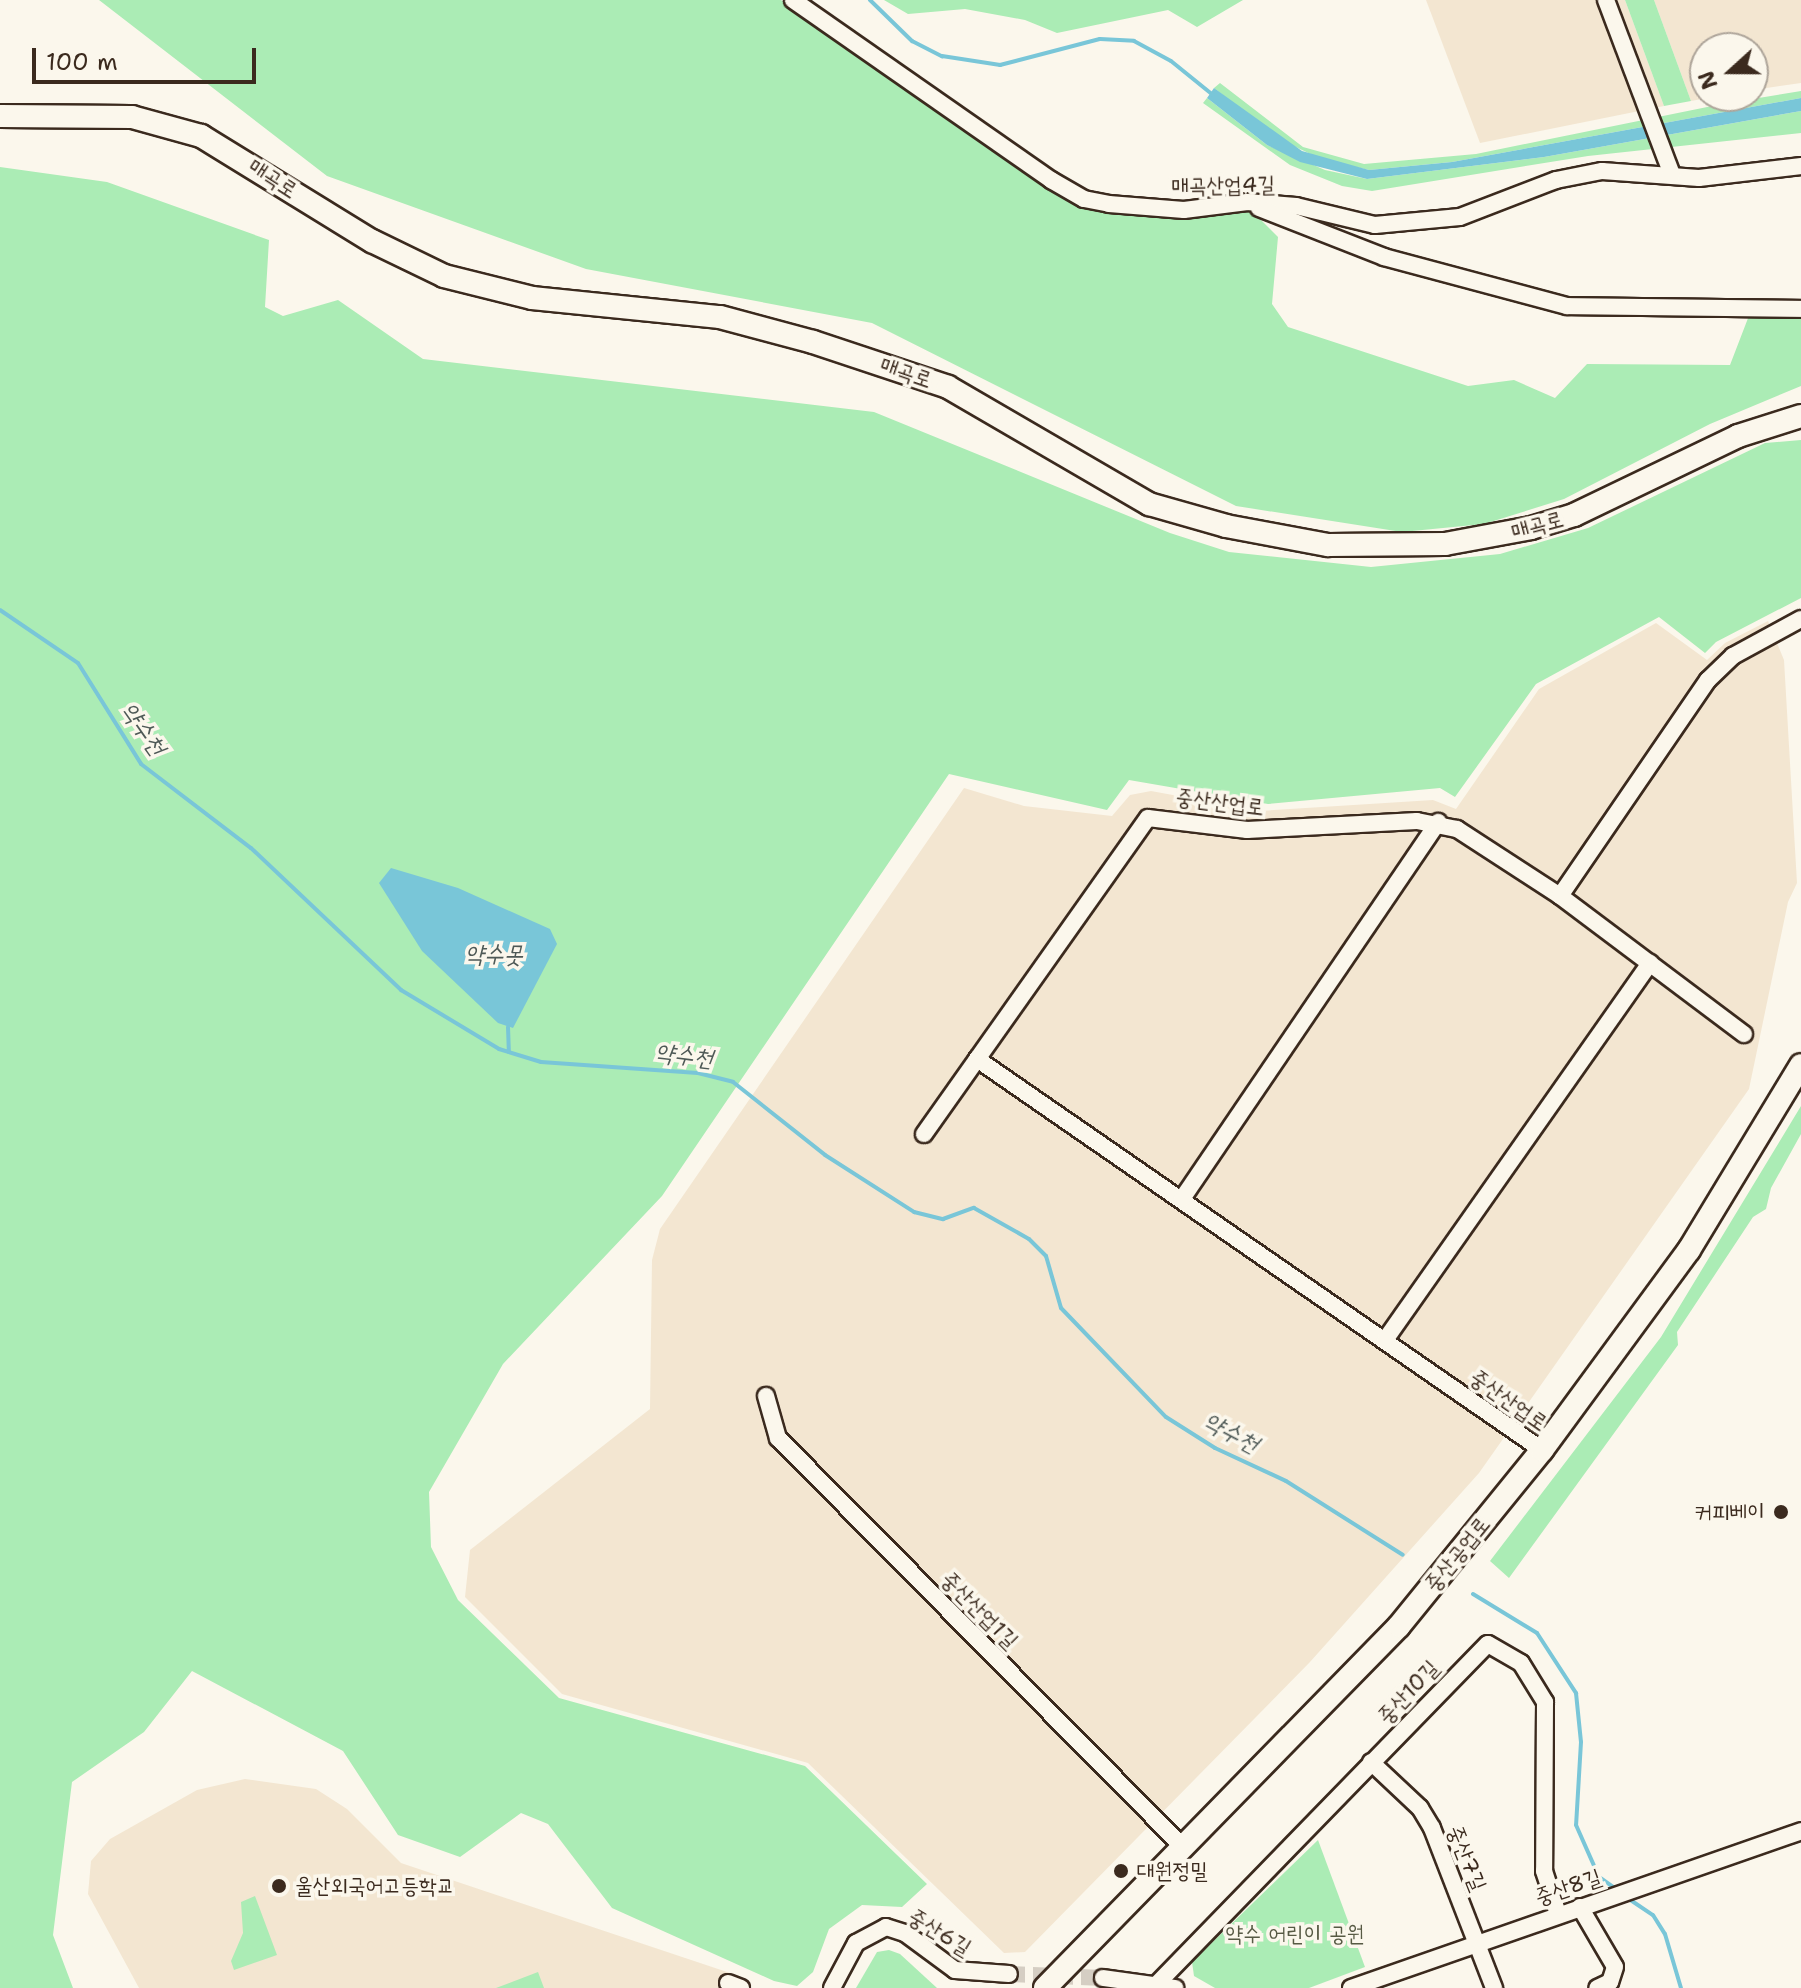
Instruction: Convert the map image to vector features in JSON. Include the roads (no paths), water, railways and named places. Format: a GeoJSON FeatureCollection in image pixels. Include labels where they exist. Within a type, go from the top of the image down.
{"type":"FeatureCollection","features":[{"type":"Feature","properties":{"kind":"street","name":"매곡산업4길"},"geometry":{"type":"LineString","coordinates":[[793,0],[1084,199],[1184,210],[1247,202],[1296,206],[1375,225],[1460,217],[1556,180],[1602,171],[1669,168],[1699,178],[1801,166]]}},
{"type":"Feature","properties":{"kind":"street"},"geometry":{"type":"LineString","coordinates":[[1606,0],[1669,168]]}},
{"type":"Feature","properties":{"kind":"street","name":"매곡로"},"geometry":{"type":"LineString","coordinates":[[0,116],[132,117],[201,136],[372,241],[444,276],[532,298],[720,317],[813,342],[948,387],[1149,504],[1200,520],[1328,545],[1445,544],[1531,528],[1574,515],[1738,436],[1801,416]]}},
{"type":"Feature","properties":{"kind":"street"},"geometry":{"type":"LineString","coordinates":[[1247,202],[1290,224],[1384,257],[1567,306],[1801,309]]}},
{"type":"Feature","properties":{"kind":"street"},"geometry":{"type":"LineString","coordinates":[[1560,896],[1708,680],[1733,656],[1801,619]]}},
{"type":"Feature","properties":{"kind":"street","name":"중산산업로"},"geometry":{"type":"LineString","coordinates":[[924,1134],[1138,825],[1148,818],[1247,830],[1438,822],[1457,829],[1560,896],[1744,1034]]}},
{"type":"Feature","properties":{"kind":"street"},"geometry":{"type":"LineString","coordinates":[[1182,1199],[1438,822]]}},
{"type":"Feature","properties":{"kind":"street"},"geometry":{"type":"LineString","coordinates":[[1385,1340],[1650,963]]}},
{"type":"Feature","properties":{"kind":"street","name":"중산산업로"},"geometry":{"type":"LineString","coordinates":[[977,1059],[1542,1450]]}},
{"type":"Feature","properties":{"kind":"street","name":"중산공업로"},"geometry":{"type":"LineString","coordinates":[[1045,1988],[1399,1626],[1542,1450],[1689,1250],[1801,1065]]}},
{"type":"Feature","properties":{"kind":"street","name":"중산산업1길"},"geometry":{"type":"LineString","coordinates":[[766,1396],[778,1438],[1182,1846]]}},
{"type":"Feature","properties":{"kind":"street","name":"중산10길"},"geometry":{"type":"LineString","coordinates":[[1162,1986],[1479,1647],[1498,1646],[1521,1663],[1540,1691],[1549,1723],[1544,1871],[1558,1914]]}},
{"type":"Feature","properties":{"kind":"street","name":"중산7길"},"geometry":{"type":"LineString","coordinates":[[1371,1762],[1426,1818],[1494,1988]]}},
{"type":"Feature","properties":{"kind":"street","name":"중산8길"},"geometry":{"type":"LineString","coordinates":[[1351,1988],[1476,1940],[1801,1831]]}},
{"type":"Feature","properties":{"kind":"street"},"geometry":{"type":"LineString","coordinates":[[1580,1907],[1615,1967],[1615,1976],[1597,1988]]}},
{"type":"Feature","properties":{"kind":"street","name":"중산6길"},"geometry":{"type":"LineString","coordinates":[[832,1988],[856,1943],[886,1927],[905,1933],[955,1970],[1009,1974]]}},
{"type":"Feature","properties":{"kind":"street"},"geometry":{"type":"LineString","coordinates":[[1103,1978],[1162,1986]]}},
{"type":"Feature","properties":{"kind":"water"},"geometry":{"type":"Polygon","coordinates":[[[1214,88],[1302,151],[1369,170],[1452,162],[1725,112],[1769,112],[1769,104],[1801,98],[1801,111],[1544,157],[1367,179],[1300,162],[1267,145],[1207,98],[1214,88]]]}},
{"type":"Feature","properties":{"kind":"water","name":"약수못"},"geometry":{"type":"Polygon","coordinates":[[[391,868],[458,888],[550,929],[557,944],[513,1028],[498,1023],[422,951],[379,883],[391,868]]]}},
{"type":"Feature","properties":{"kind":"waterway"},"geometry":{"type":"LineString","coordinates":[[870,0],[912,41],[942,56],[1000,65],[1100,39],[1134,41],[1171,61],[1213,95]]}},
{"type":"Feature","properties":{"kind":"waterway","name":"약수천"},"geometry":{"type":"LineString","coordinates":[[0,610],[78,663],[141,764],[251,848],[401,990],[499,1049],[541,1062],[698,1073],[733,1082],[825,1155],[914,1212],[943,1219],[974,1208],[1029,1239],[1046,1256],[1061,1308],[1166,1417],[1215,1448],[1286,1481],[1403,1555]]}},
{"type":"Feature","properties":{"kind":"waterway"},"geometry":{"type":"LineString","coordinates":[[508,1027],[509,1052]]}},
{"type":"Feature","properties":{"kind":"waterway"},"geometry":{"type":"LineString","coordinates":[[1473,1594],[1537,1633],[1576,1693],[1581,1742],[1576,1825],[1599,1877],[1616,1889]]}},
{"type":"Feature","properties":{"kind":"waterway"},"geometry":{"type":"LineString","coordinates":[[1626,1897],[1653,1915],[1665,1934],[1681,1988]]}},
{"type":"Feature","properties":{"kind":"tunnel"},"geometry":{"type":"LineString","coordinates":[[1009,1974],[1103,1978]]}},
{"type":"Feature","properties":{"kind":"place","name":"커피베이"},"geometry":{"type":"Point","coordinates":[1781,1512]}},
{"type":"Feature","properties":{"kind":"place","name":"대원정밀"},"geometry":{"type":"Point","coordinates":[1121,1871]}},
{"type":"Feature","properties":{"kind":"place","name":"울산외국어고등학교"},"geometry":{"type":"Point","coordinates":[279,1886]}},
{"type":"Feature","properties":{"kind":"park label","name":"약수 어린이 공원"},"geometry":{"type":"Point","coordinates":[1295,1934]}}]}
